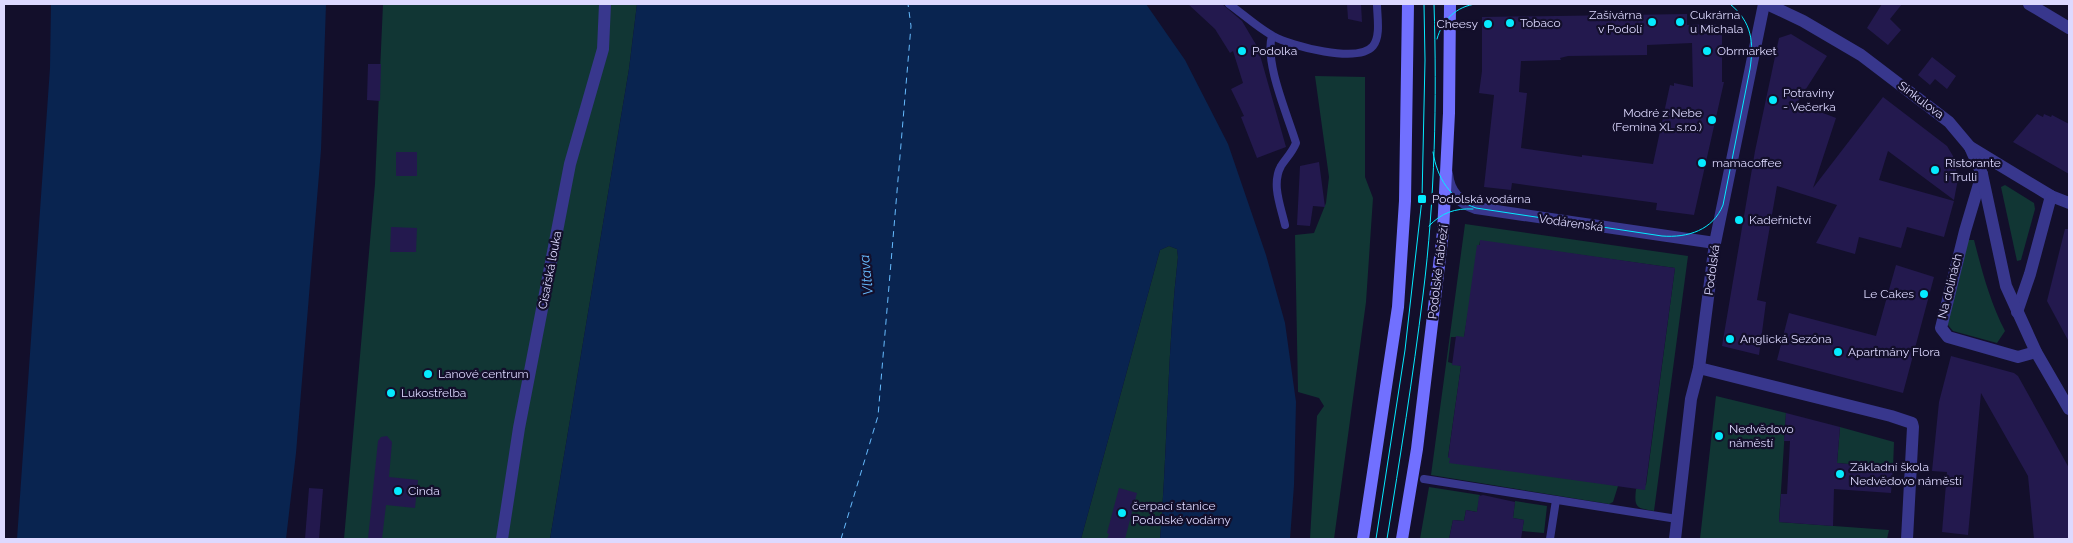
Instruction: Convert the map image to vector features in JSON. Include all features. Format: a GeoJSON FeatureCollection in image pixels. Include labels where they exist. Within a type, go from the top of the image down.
{"type":"FeatureCollection","features":[{"type":"Feature","properties":{"kind":"main road"},"geometry":{"type":"LineString","coordinates":[[1363,539],[1398,307],[1405,201],[1408,4]]}},
{"type":"Feature","properties":{"kind":"main road","name":"Podolské nábřeží"},"geometry":{"type":"LineString","coordinates":[[1402,539],[1417,449],[1443,232],[1447,173],[1450,4]]}},
{"type":"Feature","properties":{"kind":"street","name":"Císařská louka"},"geometry":{"type":"LineString","coordinates":[[502,539],[519,428],[570,164],[603,49],[605,4]]}},
{"type":"Feature","properties":{"kind":"street","name":"Podolská"},"geometry":{"type":"LineString","coordinates":[[1675,539],[1691,399],[1699,368],[1715,243],[1764,4]]}},
{"type":"Feature","properties":{"kind":"street","name":"Sinkulova"},"geometry":{"type":"LineString","coordinates":[[1768,4],[1803,20],[1861,55],[1949,122],[1970,147],[2051,196],[2069,203]]}},
{"type":"Feature","properties":{"kind":"street"},"geometry":{"type":"LineString","coordinates":[[2029,4],[2069,28]]}},
{"type":"Feature","properties":{"kind":"street"},"geometry":{"type":"LineString","coordinates":[[1970,147],[1982,174],[2006,286],[2036,352],[2069,409]]}},
{"type":"Feature","properties":{"kind":"street","name":"Vodárenská"},"geometry":{"type":"LineString","coordinates":[[1447,173],[1450,188],[1457,198],[1476,208],[1715,243]]}},
{"type":"Feature","properties":{"kind":"street","name":"Na dolinách"},"geometry":{"type":"LineString","coordinates":[[1982,174],[1965,231],[1941,328],[1948,337],[2018,357],[2036,352]]}},
{"type":"Feature","properties":{"kind":"street"},"geometry":{"type":"LineString","coordinates":[[2017,312],[2030,274],[2051,196]]}},
{"type":"Feature","properties":{"kind":"street"},"geometry":{"type":"LineString","coordinates":[[1699,368],[1908,420],[1912,423],[1907,539]]}},
{"type":"Feature","properties":{"kind":"lane"},"geometry":{"type":"LineString","coordinates":[[1229,4],[1272,36],[1297,46],[1352,54],[1360,54],[1375,43],[1377,4]]}},
{"type":"Feature","properties":{"kind":"lane"},"geometry":{"type":"LineString","coordinates":[[1272,36],[1269,45],[1272,65],[1296,143],[1292,153],[1282,164],[1276,185],[1285,225]]}},
{"type":"Feature","properties":{"kind":"lane"},"geometry":{"type":"LineString","coordinates":[[1424,479],[1677,519]]}},
{"type":"Feature","properties":{"kind":"lane"},"geometry":{"type":"LineString","coordinates":[[1550,539],[1556,500]]}},
{"type":"Feature","properties":{"kind":"green space"},"geometry":{"type":"Polygon","coordinates":[[[383,4],[637,4],[629,69],[550,539],[344,539],[375,184],[383,4]]]}},
{"type":"Feature","properties":{"kind":"green space"},"geometry":{"type":"Polygon","coordinates":[[[1315,76],[1365,77],[1365,177],[1373,198],[1366,302],[1334,539],[1310,539],[1317,416],[1324,406],[1319,398],[1298,392],[1295,235],[1314,233],[1326,203],[1329,177],[1315,76]]]}},
{"type":"Feature","properties":{"kind":"green space"},"geometry":{"type":"Polygon","coordinates":[[[2005,185],[2034,203],[2035,209],[2021,260],[2017,261],[2001,187],[2005,185]]]}},
{"type":"Feature","properties":{"kind":"green space"},"geometry":{"type":"Polygon","coordinates":[[[1465,224],[1688,256],[1654,511],[1640,508],[1635,500],[1636,489],[1646,485],[1675,268],[1480,241],[1464,337],[1451,337],[1448,362],[1461,366],[1448,457],[1618,486],[1613,502],[1609,504],[1431,475],[1465,224]]]}},
{"type":"Feature","properties":{"kind":"green space"},"geometry":{"type":"Polygon","coordinates":[[[1968,240],[1974,240],[1983,275],[2005,331],[1997,343],[1953,331],[1948,325],[1948,316],[1968,240]]]}},
{"type":"Feature","properties":{"kind":"green space"},"geometry":{"type":"Polygon","coordinates":[[[1169,246],[1177,249],[1178,257],[1174,292],[1160,539],[1081,539],[1160,250],[1169,246]]]}},
{"type":"Feature","properties":{"kind":"green space"},"geometry":{"type":"Polygon","coordinates":[[[1716,396],[1786,413],[1779,522],[1889,530],[1887,539],[1700,539],[1716,396]]]}},
{"type":"Feature","properties":{"kind":"green space"},"geometry":{"type":"Polygon","coordinates":[[[1840,427],[1894,442],[1893,468],[1837,463],[1840,427]]]}},
{"type":"Feature","properties":{"kind":"green space"},"geometry":{"type":"Polygon","coordinates":[[[1429,487],[1480,495],[1477,512],[1466,510],[1464,521],[1453,520],[1449,539],[1420,539],[1429,487]]]}},
{"type":"Feature","properties":{"kind":"green space"},"geometry":{"type":"Polygon","coordinates":[[[1515,501],[1547,506],[1544,533],[1522,531],[1524,520],[1513,518],[1515,501]]]}},
{"type":"Feature","properties":{"kind":"water"},"geometry":{"type":"Polygon","coordinates":[[[51,4],[326,4],[321,150],[296,453],[286,539],[17,539],[50,68],[51,4]]]}},
{"type":"Feature","properties":{"kind":"water","name":"Vltava"},"geometry":{"type":"Polygon","coordinates":[[[637,4],[1146,4],[1185,60],[1228,144],[1266,255],[1285,323],[1296,402],[1294,485],[1290,539],[1160,539],[1174,292],[1178,257],[1177,249],[1169,246],[1160,250],[1081,539],[550,539],[629,69],[637,4]]]}},
{"type":"Feature","properties":{"kind":"building"},"geometry":{"type":"Polygon","coordinates":[[[1188,4],[1222,4],[1242,21],[1258,48],[1286,147],[1257,158],[1241,117],[1244,116],[1231,89],[1243,83],[1233,51],[1230,53],[1215,29],[1188,4]]]}},
{"type":"Feature","properties":{"kind":"building"},"geometry":{"type":"Polygon","coordinates":[[[1347,4],[1361,4],[1362,22],[1348,19],[1347,4]]]}},
{"type":"Feature","properties":{"kind":"building"},"geometry":{"type":"Polygon","coordinates":[[[1882,4],[1902,4],[1890,19],[1901,30],[1888,45],[1867,28],[1882,4]]]}},
{"type":"Feature","properties":{"kind":"building"},"geometry":{"type":"Polygon","coordinates":[[[1687,14],[1687,25],[1715,24],[1722,32],[1722,82],[1724,82],[1694,215],[1656,210],[1657,203],[1512,183],[1511,190],[1484,187],[1494,95],[1479,93],[1482,71],[1482,17],[1687,14]],[[1692,43],[1647,45],[1647,55],[1568,56],[1560,58],[1561,60],[1521,61],[1519,92],[1527,93],[1521,148],[1582,157],[1582,155],[1653,164],[1670,85],[1674,86],[1674,83],[1693,87],[1692,43]]]}},
{"type":"Feature","properties":{"kind":"building"},"geometry":{"type":"Polygon","coordinates":[[[1791,34],[1827,56],[1797,103],[1836,118],[1813,188],[1883,97],[1947,146],[1953,156],[1958,179],[1954,200],[1888,151],[1879,180],[1954,201],[1944,237],[1907,227],[1901,248],[1859,237],[1855,254],[1816,243],[1837,205],[1777,186],[1757,300],[1766,302],[1759,355],[1722,346],[1755,151],[1779,38],[1791,34]]]}},
{"type":"Feature","properties":{"kind":"building"},"geometry":{"type":"Polygon","coordinates":[[[1932,57],[1956,76],[1947,89],[1935,79],[1930,85],[1918,75],[1932,57]]]}},
{"type":"Feature","properties":{"kind":"building"},"geometry":{"type":"Polygon","coordinates":[[[368,64],[381,64],[380,101],[367,100],[368,64]]]}},
{"type":"Feature","properties":{"kind":"building"},"geometry":{"type":"Polygon","coordinates":[[[2037,114],[2043,117],[2044,114],[2051,117],[2052,115],[2069,124],[2069,174],[2013,142],[2037,114]]]}},
{"type":"Feature","properties":{"kind":"building"},"geometry":{"type":"Polygon","coordinates":[[[396,152],[417,152],[417,176],[396,176],[396,152]]]}},
{"type":"Feature","properties":{"kind":"building"},"geometry":{"type":"Polygon","coordinates":[[[1319,162],[1325,207],[1313,206],[1310,226],[1297,225],[1300,166],[1319,162]]]}},
{"type":"Feature","properties":{"kind":"building"},"geometry":{"type":"Polygon","coordinates":[[[391,227],[417,228],[416,252],[390,252],[391,227]]]}},
{"type":"Feature","properties":{"kind":"building"},"geometry":{"type":"Polygon","coordinates":[[[2065,229],[2069,229],[2069,342],[2047,301],[2065,229]]]}},
{"type":"Feature","properties":{"kind":"building"},"geometry":{"type":"Polygon","coordinates":[[[1480,240],[1675,268],[1645,490],[1449,463],[1450,458],[1448,458],[1461,366],[1452,365],[1456,336],[1464,337],[1477,245],[1480,245],[1480,240]]]}},
{"type":"Feature","properties":{"kind":"building"},"geometry":{"type":"Polygon","coordinates":[[[1896,265],[1934,277],[1903,393],[1777,360],[1789,313],[1876,336],[1896,265]]]}},
{"type":"Feature","properties":{"kind":"building"},"geometry":{"type":"Polygon","coordinates":[[[1951,356],[2014,373],[2018,376],[2069,468],[2069,539],[2034,539],[2028,476],[1981,393],[1968,535],[1942,532],[1947,472],[1932,471],[1939,402],[1951,356]]]}},
{"type":"Feature","properties":{"kind":"building","name":"Základní škola Nedvědovo náměstí"},"geometry":{"type":"Polygon","coordinates":[[[1786,413],[1840,427],[1837,463],[1893,468],[1891,493],[1834,489],[1833,526],[1779,522],[1781,494],[1787,494],[1790,441],[1784,441],[1786,413]]]}},
{"type":"Feature","properties":{"kind":"building"},"geometry":{"type":"Polygon","coordinates":[[[387,436],[392,442],[389,477],[418,480],[415,508],[386,505],[382,539],[368,539],[378,441],[381,437],[387,436]]]}},
{"type":"Feature","properties":{"kind":"building"},"geometry":{"type":"Polygon","coordinates":[[[309,488],[323,489],[319,539],[305,539],[309,488]]]}},
{"type":"Feature","properties":{"kind":"building","name":"čerpací stanice Podolské vodárny"},"geometry":{"type":"Polygon","coordinates":[[[1119,488],[1137,493],[1125,539],[1107,539],[1109,534],[1107,533],[1119,488]]]}},
{"type":"Feature","properties":{"kind":"building"},"geometry":{"type":"Polygon","coordinates":[[[1483,495],[1515,502],[1513,518],[1524,520],[1521,539],[1449,539],[1453,520],[1464,521],[1466,510],[1477,512],[1479,496],[1483,495]]]}},
{"type":"Feature","properties":{"kind":"ferry route"},"geometry":{"type":"LineString","coordinates":[[841,539],[878,416],[911,26],[908,4]]}},
{"type":"Feature","properties":{"kind":"tram line"},"geometry":{"type":"LineString","coordinates":[[1376,539],[1405,350],[1422,199],[1425,60],[1424,4]]}},
{"type":"Feature","properties":{"kind":"tram line"},"geometry":{"type":"LineString","coordinates":[[1387,539],[1411,387],[1427,259],[1434,150],[1434,4]]}},
{"type":"Feature","properties":{"kind":"tram line"},"geometry":{"type":"LineString","coordinates":[[1437,39],[1439,32],[1451,15],[1469,5],[1476,4]]}},
{"type":"Feature","properties":{"kind":"tram line"},"geometry":{"type":"LineString","coordinates":[[1433,152],[1438,170],[1446,186],[1459,199],[1476,208],[1662,236],[1681,236],[1698,231],[1713,221],[1723,205],[1750,69],[1752,50],[1750,33],[1743,18],[1730,4]]}},
{"type":"Feature","properties":{"kind":"tram line"},"geometry":{"type":"LineString","coordinates":[[1429,226],[1449,212],[1460,209],[1473,209]]}},
{"type":"Feature","properties":{"kind":"place","name":"Zašívárna v Podolí"},"geometry":{"type":"Point","coordinates":[1652,22]}},
{"type":"Feature","properties":{"kind":"place","name":"Cukrárna u Michala"},"geometry":{"type":"Point","coordinates":[1680,22]}},
{"type":"Feature","properties":{"kind":"place","name":"Tobaco"},"geometry":{"type":"Point","coordinates":[1510,23]}},
{"type":"Feature","properties":{"kind":"place","name":"Cheesy"},"geometry":{"type":"Point","coordinates":[1488,24]}},
{"type":"Feature","properties":{"kind":"place","name":"Podolka"},"geometry":{"type":"Point","coordinates":[1242,51]}},
{"type":"Feature","properties":{"kind":"place","name":"Obrmarket"},"geometry":{"type":"Point","coordinates":[1707,51]}},
{"type":"Feature","properties":{"kind":"place","name":"Potraviny - Večerka"},"geometry":{"type":"Point","coordinates":[1773,100]}},
{"type":"Feature","properties":{"kind":"place","name":"Modré z Nebe (Femina XL s.r.o.)"},"geometry":{"type":"Point","coordinates":[1712,120]}},
{"type":"Feature","properties":{"kind":"place","name":"mamacoffee"},"geometry":{"type":"Point","coordinates":[1702,163]}},
{"type":"Feature","properties":{"kind":"place","name":"Ristorante i Trulli"},"geometry":{"type":"Point","coordinates":[1935,170]}},
{"type":"Feature","properties":{"kind":"place","name":"Podolská vodárna"},"geometry":{"type":"Point","coordinates":[1422,199]}},
{"type":"Feature","properties":{"kind":"place","name":"Kadeřnictví"},"geometry":{"type":"Point","coordinates":[1739,220]}},
{"type":"Feature","properties":{"kind":"place","name":"Le Cakes"},"geometry":{"type":"Point","coordinates":[1924,294]}},
{"type":"Feature","properties":{"kind":"place","name":"Anglická Sezóna"},"geometry":{"type":"Point","coordinates":[1730,339]}},
{"type":"Feature","properties":{"kind":"place","name":"Apartmány Flora"},"geometry":{"type":"Point","coordinates":[1838,352]}},
{"type":"Feature","properties":{"kind":"place","name":"Lanové centrum"},"geometry":{"type":"Point","coordinates":[428,374]}},
{"type":"Feature","properties":{"kind":"place","name":"Lukostřelba"},"geometry":{"type":"Point","coordinates":[391,393]}},
{"type":"Feature","properties":{"kind":"place","name":"Nedvědovo náměstí"},"geometry":{"type":"Point","coordinates":[1719,436]}},
{"type":"Feature","properties":{"kind":"place","name":"Základní škola Nedvědovo náměstí"},"geometry":{"type":"Point","coordinates":[1840,474]}},
{"type":"Feature","properties":{"kind":"place","name":"Cinda"},"geometry":{"type":"Point","coordinates":[398,491]}},
{"type":"Feature","properties":{"kind":"place","name":"čerpací stanice Podolské vodárny"},"geometry":{"type":"Point","coordinates":[1122,513]}}]}
